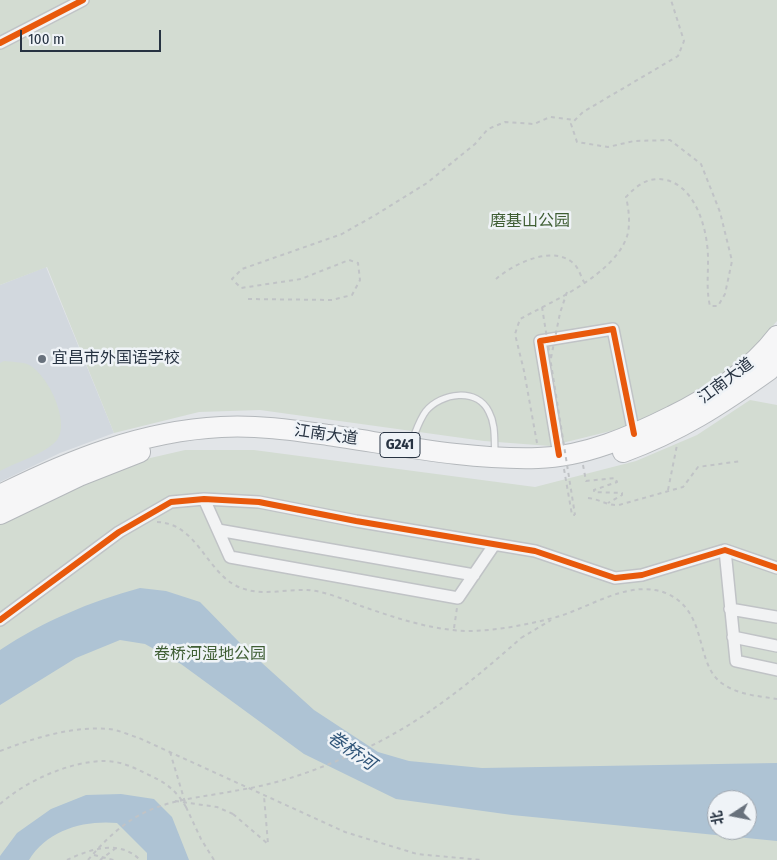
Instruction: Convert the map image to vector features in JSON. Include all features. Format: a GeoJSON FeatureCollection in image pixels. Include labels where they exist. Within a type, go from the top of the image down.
{"type":"FeatureCollection","features":[{"type":"Feature","properties":{"kind":"highway","name":"江南大道"},"geometry":{"type":"LineString","coordinates":[[0,514],[71,480],[142,451],[180,443],[221,439],[266,440],[482,469],[528,472],[561,461],[580,451],[634,434],[692,406],[718,389],[757,358],[777,336]]}},
{"type":"Feature","properties":{"kind":"highway","name":"江南大道"},"geometry":{"type":"LineString","coordinates":[[0,495],[65,465],[125,443],[190,430],[269,427],[410,447],[561,461],[627,451],[680,428],[722,403],[769,370],[777,361]]}},
{"type":"Feature","properties":{"kind":"street"},"geometry":{"type":"LineString","coordinates":[[0,43],[83,0]]}},
{"type":"Feature","properties":{"kind":"street"},"geometry":{"type":"LineString","coordinates":[[561,461],[540,341],[613,329],[634,434]]}},
{"type":"Feature","properties":{"kind":"street"},"geometry":{"type":"LineString","coordinates":[[204,499],[230,557],[458,598],[494,545]]}},
{"type":"Feature","properties":{"kind":"street"},"geometry":{"type":"LineString","coordinates":[[0,620],[119,532],[171,502],[204,499],[259,502],[535,551],[615,578],[642,575],[725,550],[777,568]]}},
{"type":"Feature","properties":{"kind":"street"},"geometry":{"type":"LineString","coordinates":[[218,530],[474,575]]}},
{"type":"Feature","properties":{"kind":"street"},"geometry":{"type":"LineString","coordinates":[[725,550],[736,661],[777,670]]}},
{"type":"Feature","properties":{"kind":"street"},"geometry":{"type":"LineString","coordinates":[[730,609],[777,618]]}},
{"type":"Feature","properties":{"kind":"street"},"geometry":{"type":"LineString","coordinates":[[733,638],[777,646]]}},
{"type":"Feature","properties":{"kind":"lane"},"geometry":{"type":"LineString","coordinates":[[410,447],[425,412],[435,403],[450,396],[472,396],[489,410],[494,425],[495,456]]}},
{"type":"Feature","properties":{"kind":"path"},"geometry":{"type":"LineString","coordinates":[[542,307],[575,515],[572,515],[561,461],[524,371],[515,334],[520,319],[584,282],[612,262],[626,238],[629,213],[626,197],[639,184],[658,178],[678,183],[694,200],[704,227],[708,245],[707,293],[710,306],[718,306],[725,294],[732,261],[720,212],[701,164],[670,140],[634,141],[608,147],[577,142],[571,124],[582,112],[678,56],[684,41],[671,0]]}},
{"type":"Feature","properties":{"kind":"path"},"geometry":{"type":"LineString","coordinates":[[248,299],[332,300],[352,295],[360,280],[358,263],[349,260],[301,279],[241,288],[232,279],[242,270],[342,234],[377,214],[427,184],[488,130],[505,122],[534,124],[550,117],[575,120]]}},
{"type":"Feature","properties":{"kind":"path"},"geometry":{"type":"LineString","coordinates":[[496,279],[521,261],[542,256],[561,257],[575,264],[584,282]]}},
{"type":"Feature","properties":{"kind":"path"},"geometry":{"type":"LineString","coordinates":[[551,360],[560,313],[567,292]]}},
{"type":"Feature","properties":{"kind":"path"},"geometry":{"type":"LineString","coordinates":[[668,491],[680,428]]}},
{"type":"Feature","properties":{"kind":"path"},"geometry":{"type":"LineString","coordinates":[[561,461],[586,481],[615,478],[617,482],[594,490],[594,492],[622,493],[622,495],[607,504]]}},
{"type":"Feature","properties":{"kind":"path"},"geometry":{"type":"LineString","coordinates":[[588,498],[619,506],[687,484],[698,467],[741,462]]}},
{"type":"Feature","properties":{"kind":"path"},"geometry":{"type":"LineString","coordinates":[[454,629],[458,598]]}},
{"type":"Feature","properties":{"kind":"path"},"geometry":{"type":"LineString","coordinates":[[88,860],[104,842],[127,823],[148,810],[172,801],[279,781],[348,757],[382,740],[446,701],[475,680],[521,638],[555,618]]}},
{"type":"Feature","properties":{"kind":"path"},"geometry":{"type":"LineString","coordinates":[[0,750],[34,738],[88,729],[111,730],[139,738],[345,832],[417,854],[481,860]]}},
{"type":"Feature","properties":{"kind":"path"},"geometry":{"type":"LineString","coordinates":[[170,752],[186,806],[201,839],[214,860]]}},
{"type":"Feature","properties":{"kind":"path"},"geometry":{"type":"LineString","coordinates":[[0,804],[10,795],[63,770],[82,763],[107,760],[128,765],[163,781],[179,795],[186,806]]}},
{"type":"Feature","properties":{"kind":"path"},"geometry":{"type":"LineString","coordinates":[[172,801],[217,807],[233,814],[268,844],[264,794]]}},
{"type":"Feature","properties":{"kind":"path"},"geometry":{"type":"LineString","coordinates":[[100,860],[116,848]]}},
{"type":"Feature","properties":{"kind":"path"},"geometry":{"type":"LineString","coordinates":[[68,860],[91,849],[116,848],[134,854],[140,860]]}},
{"type":"Feature","properties":{"kind":"path"},"geometry":{"type":"LineString","coordinates":[[93,854],[114,860]]}},
{"type":"Feature","properties":{"kind":"shaded area","name":"宜昌市外国语学校"},"geometry":{"type":"Polygon","coordinates":[[[46,267],[114,433],[60,453],[0,482],[0,285],[46,267]]]}},
{"type":"Feature","properties":{"kind":"green space","name":"磨基山公园"},"geometry":{"type":"Polygon","coordinates":[[[0,0],[777,0],[777,321],[744,358],[710,384],[684,399],[623,428],[550,446],[484,441],[260,410],[199,412],[114,433],[47,267],[0,285],[0,0]]]}},
{"type":"Feature","properties":{"kind":"green space"},"geometry":{"type":"Polygon","coordinates":[[[4,361],[27,364],[42,377],[55,398],[59,410],[61,432],[57,440],[45,450],[0,471],[0,363],[4,361]]]}},
{"type":"Feature","properties":{"kind":"green space","name":"卷桥河湿地公园"},"geometry":{"type":"Polygon","coordinates":[[[750,400],[777,405],[777,860],[0,860],[0,524],[7,519],[133,462],[185,450],[254,450],[535,487],[636,461],[697,435],[750,400]]]}},
{"type":"Feature","properties":{"kind":"water","name":"卷桥河"},"geometry":{"type":"Polygon","coordinates":[[[140,588],[166,591],[200,602],[241,644],[314,710],[378,752],[409,761],[482,768],[777,763],[777,841],[757,839],[757,790],[707,790],[707,834],[512,815],[396,799],[304,754],[181,664],[145,644],[120,640],[76,658],[0,705],[0,650],[50,621],[85,606],[140,588]]]}},
{"type":"Feature","properties":{"kind":"water"},"geometry":{"type":"Polygon","coordinates":[[[121,794],[154,799],[172,817],[189,860],[147,860],[147,853],[117,823],[104,822],[79,825],[56,834],[46,841],[29,860],[0,860],[0,856],[17,833],[51,809],[86,795],[121,794]]]}},
{"type":"Feature","properties":{"kind":"cycle path"},"geometry":{"type":"LineString","coordinates":[[0,43],[83,0]]}},
{"type":"Feature","properties":{"kind":"cycle path"},"geometry":{"type":"LineString","coordinates":[[559,455],[540,341],[613,329],[634,434]]}},
{"type":"Feature","properties":{"kind":"cycle path"},"geometry":{"type":"LineString","coordinates":[[0,620],[119,532],[171,502],[204,499],[259,502],[356,521],[535,551],[615,578],[642,575],[725,550],[777,568]]}},
{"type":"Feature","properties":{"kind":"place","name":"宜昌市外国语学校"},"geometry":{"type":"Point","coordinates":[42,359]}}]}
